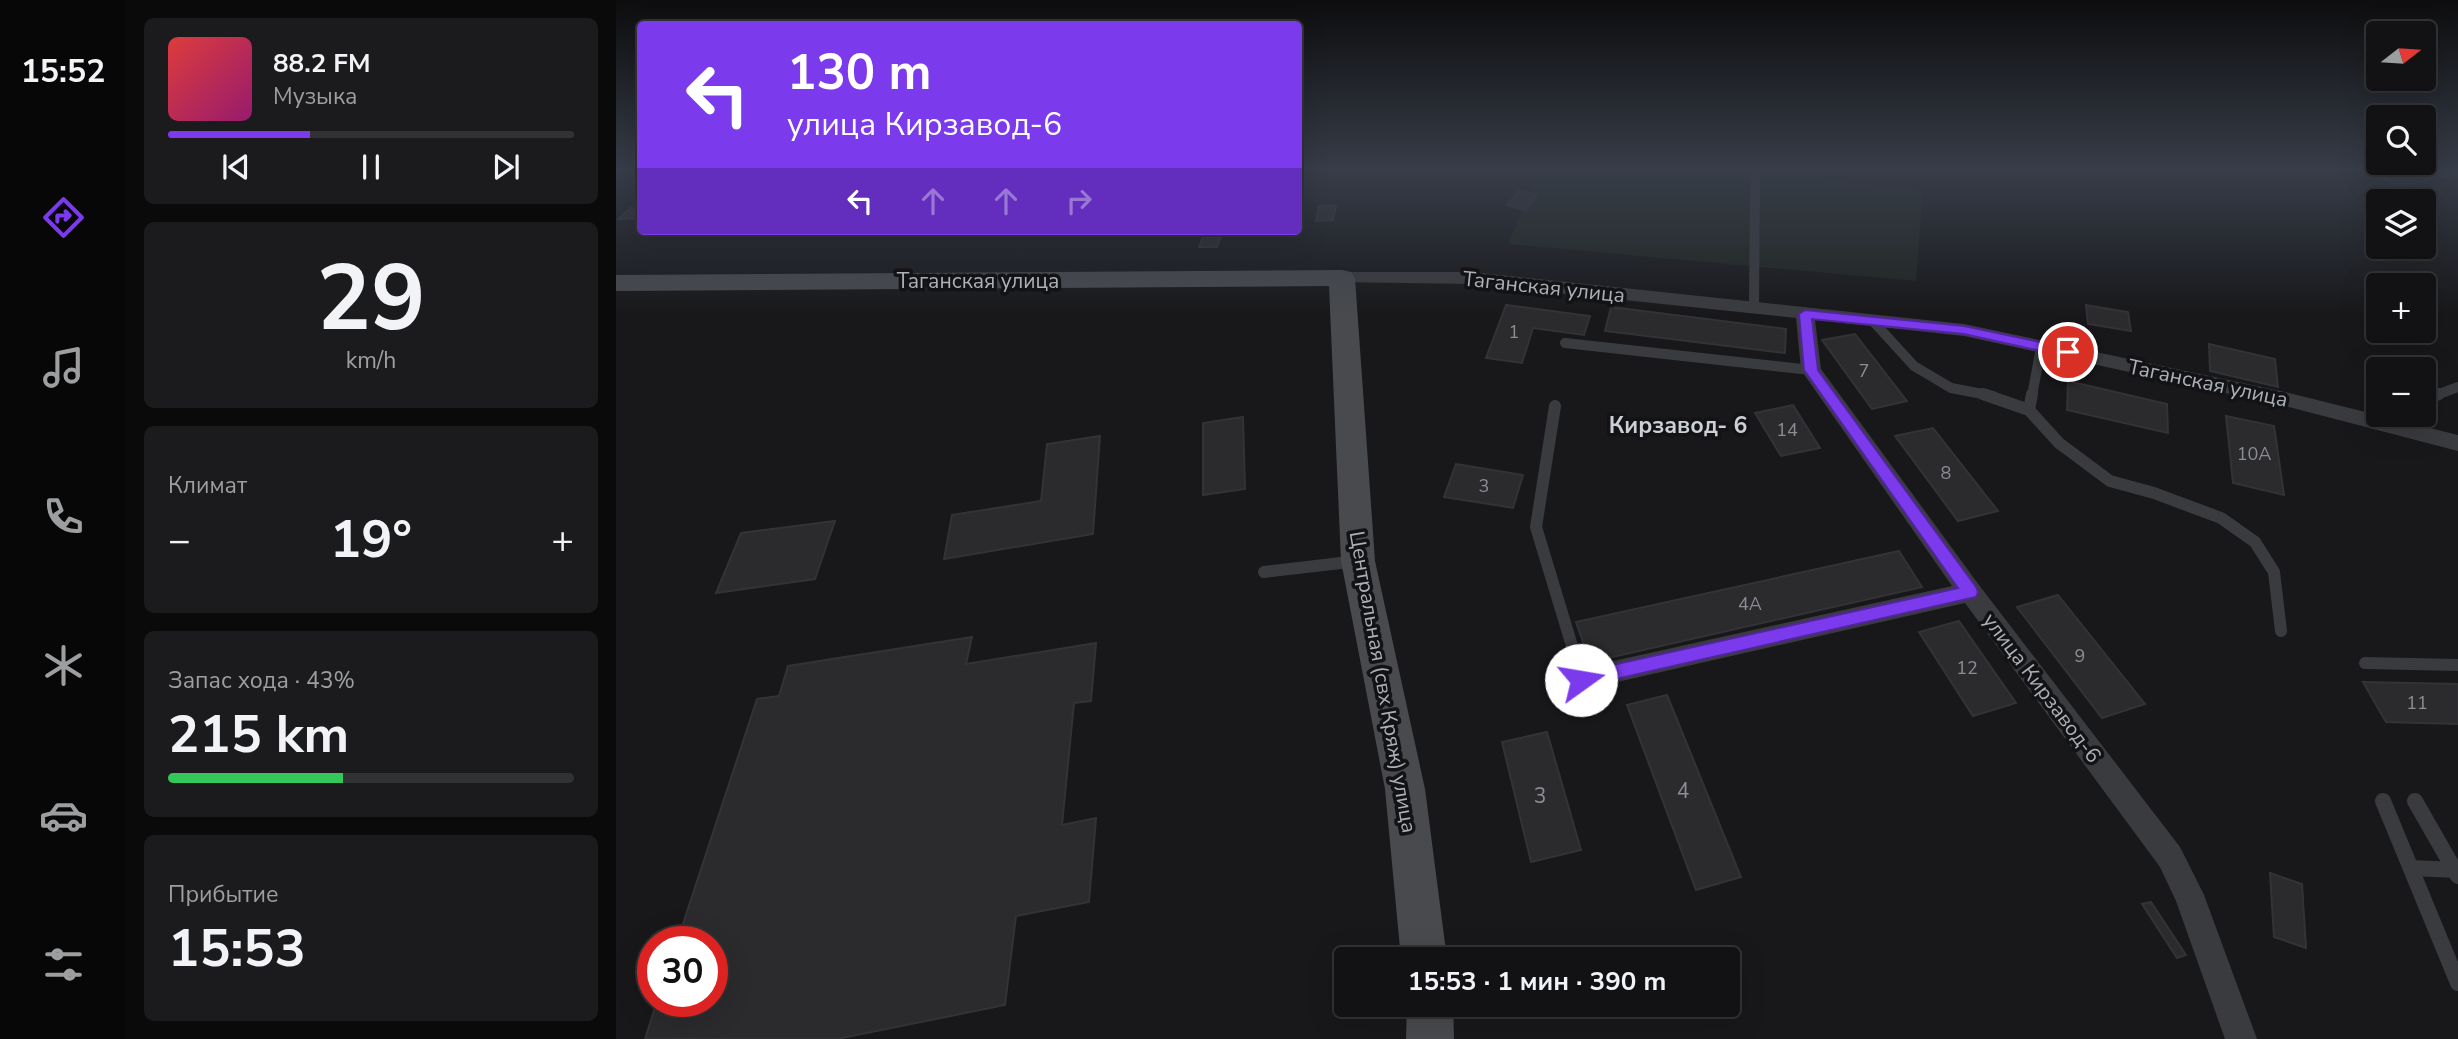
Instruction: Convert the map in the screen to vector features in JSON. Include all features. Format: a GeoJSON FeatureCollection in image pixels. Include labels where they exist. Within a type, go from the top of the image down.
{"type":"FeatureCollection","features":[{"type":"Feature","properties":{"kind":"main road","name":"Таганская улица"},"geometry":{"type":"LineString","coordinates":[[616,283],[1342,278]]}},
{"type":"Feature","properties":{"kind":"main road","name":"Центральная (свх Кряж) улица"},"geometry":{"type":"LineString","coordinates":[[1342,278],[1359,561],[1405,789],[1423,947]]}},
{"type":"Feature","properties":{"kind":"street","name":"Таганская улица"},"geometry":{"type":"LineString","coordinates":[[1342,278],[1472,278],[1964,330],[2366,415]]}},
{"type":"Feature","properties":{"kind":"street","name":"улица Кирзавод-6"},"geometry":{"type":"LineString","coordinates":[[1805,314],[1811,370],[1970,592],[2170,857],[2189,895],[2241,1039]]}},
{"type":"Feature","properties":{"kind":"street","name":"Таганская улица"},"geometry":{"type":"LineString","coordinates":[[2406,427],[2458,443]]}},
{"type":"Feature","properties":{"kind":"street"},"geometry":{"type":"LineString","coordinates":[[1581,680],[1970,592]]}},
{"type":"Feature","properties":{"kind":"lane"},"geometry":{"type":"LineString","coordinates":[[1754,309],[1755,217]]}},
{"type":"Feature","properties":{"kind":"lane"},"geometry":{"type":"LineString","coordinates":[[1872,320],[1914,366],[1951,388],[1995,396],[2029,410],[2059,443],[2110,481],[2154,493],[2221,518],[2255,542],[2274,572],[2281,631]]}},
{"type":"Feature","properties":{"kind":"lane"},"geometry":{"type":"LineString","coordinates":[[1565,343],[1811,370]]}},
{"type":"Feature","properties":{"kind":"lane"},"geometry":{"type":"LineString","coordinates":[[2029,410],[2041,346]]}},
{"type":"Feature","properties":{"kind":"lane"},"geometry":{"type":"LineString","coordinates":[[2436,395],[2458,387]]}},
{"type":"Feature","properties":{"kind":"lane"},"geometry":{"type":"LineString","coordinates":[[1555,406],[1536,527],[1581,680]]}},
{"type":"Feature","properties":{"kind":"lane"},"geometry":{"type":"LineString","coordinates":[[1264,572],[1359,561]]}},
{"type":"Feature","properties":{"kind":"lane"},"geometry":{"type":"LineString","coordinates":[[2365,663],[2458,665]]}},
{"type":"Feature","properties":{"kind":"lane"},"geometry":{"type":"LineString","coordinates":[[2415,800],[2457,872]]}},
{"type":"Feature","properties":{"kind":"lane"},"geometry":{"type":"LineString","coordinates":[[2383,801],[2458,983]]}},
{"type":"Feature","properties":{"kind":"lane"},"geometry":{"type":"LineString","coordinates":[[2411,868],[2457,872]]}},
{"type":"Feature","properties":{"kind":"shaded area"},"geometry":{"type":"Polygon","coordinates":[[[1519,217],[1921,217],[1916,281],[1508,244],[1519,217]]]}},
{"type":"Feature","properties":{"kind":"building"},"geometry":{"type":"Polygon","coordinates":[[[1317,217],[1334,217],[1333,220],[1316,221],[1317,217]]]}},
{"type":"Feature","properties":{"kind":"building"},"geometry":{"type":"Polygon","coordinates":[[[1203,237],[1221,237],[1217,247],[1199,247],[1203,237]]]}},
{"type":"Feature","properties":{"kind":"building"},"geometry":{"type":"Polygon","coordinates":[[[1506,305],[1590,316],[1584,335],[1533,328],[1522,363],[1486,358],[1506,305]]]}},
{"type":"Feature","properties":{"kind":"building"},"geometry":{"type":"Polygon","coordinates":[[[2086,305],[2128,312],[2131,331],[2088,324],[2086,305]]]}},
{"type":"Feature","properties":{"kind":"building"},"geometry":{"type":"Polygon","coordinates":[[[1611,307],[1786,329],[1785,353],[1605,331],[1611,307]]]}},
{"type":"Feature","properties":{"kind":"building"},"geometry":{"type":"Polygon","coordinates":[[[1855,334],[1907,401],[1872,409],[1822,340],[1855,334]]]}},
{"type":"Feature","properties":{"kind":"building"},"geometry":{"type":"Polygon","coordinates":[[[2209,344],[2275,359],[2278,387],[2210,371],[2209,344]]]}},
{"type":"Feature","properties":{"kind":"building"},"geometry":{"type":"Polygon","coordinates":[[[2068,381],[2167,404],[2168,433],[2067,410],[2068,381]]]}},
{"type":"Feature","properties":{"kind":"building"},"geometry":{"type":"Polygon","coordinates":[[[1793,405],[1820,448],[1781,456],[1755,413],[1793,405]]]}},
{"type":"Feature","properties":{"kind":"building"},"geometry":{"type":"Polygon","coordinates":[[[2226,416],[2274,426],[2284,495],[2233,483],[2226,416]]]}},
{"type":"Feature","properties":{"kind":"building"},"geometry":{"type":"Polygon","coordinates":[[[1243,417],[1245,489],[1203,495],[1203,423],[1243,417]]]}},
{"type":"Feature","properties":{"kind":"building"},"geometry":{"type":"Polygon","coordinates":[[[1933,428],[1998,511],[1958,521],[1895,436],[1933,428]]]}},
{"type":"Feature","properties":{"kind":"building"},"geometry":{"type":"Polygon","coordinates":[[[1100,436],[1093,534],[944,559],[952,515],[1041,501],[1047,444],[1100,436]]]}},
{"type":"Feature","properties":{"kind":"building"},"geometry":{"type":"Polygon","coordinates":[[[1456,464],[1523,475],[1513,508],[1444,497],[1456,464]]]}},
{"type":"Feature","properties":{"kind":"building"},"geometry":{"type":"Polygon","coordinates":[[[835,521],[815,579],[716,593],[741,533],[835,521]]]}},
{"type":"Feature","properties":{"kind":"building"},"geometry":{"type":"Polygon","coordinates":[[[1899,551],[1922,587],[1590,662],[1576,622],[1899,551]]]}},
{"type":"Feature","properties":{"kind":"building"},"geometry":{"type":"Polygon","coordinates":[[[2058,595],[2145,704],[2102,718],[2017,607],[2058,595]]]}},
{"type":"Feature","properties":{"kind":"building"},"geometry":{"type":"Polygon","coordinates":[[[1959,621],[2016,703],[1973,716],[1919,632],[1959,621]]]}},
{"type":"Feature","properties":{"kind":"building"},"geometry":{"type":"Polygon","coordinates":[[[972,637],[966,664],[1096,643],[1091,701],[1074,703],[1062,825],[1096,818],[1089,902],[1016,916],[1005,1005],[837,1039],[645,1039],[652,1017],[728,1017],[728,926],[682,926],[757,699],[779,696],[788,666],[972,637]]]}},
{"type":"Feature","properties":{"kind":"building"},"geometry":{"type":"Polygon","coordinates":[[[2363,682],[2458,684],[2458,724],[2386,722],[2363,682]]]}},
{"type":"Feature","properties":{"kind":"building"},"geometry":{"type":"Polygon","coordinates":[[[1667,695],[1741,877],[1696,890],[1627,705],[1667,695]]]}},
{"type":"Feature","properties":{"kind":"building"},"geometry":{"type":"Polygon","coordinates":[[[1547,732],[1581,850],[1531,862],[1502,742],[1547,732]]]}},
{"type":"Feature","properties":{"kind":"building"},"geometry":{"type":"Polygon","coordinates":[[[2270,873],[2302,884],[2306,948],[2274,937],[2270,873]]]}},
{"type":"Feature","properties":{"kind":"building"},"geometry":{"type":"Polygon","coordinates":[[[2151,902],[2186,955],[2177,958],[2142,904],[2151,902]]]}},
{"type":"Feature","properties":{"kind":"district","name":"Кирзавод- 6"},"geometry":{"type":"Point","coordinates":[1678,425]}},
{"type":"Feature","properties":{"kind":"route"},"geometry":{"type":"LineString","coordinates":[[1581,680],[1970,592],[1811,370],[1805,314],[1964,330],[2068,352]]}}]}
